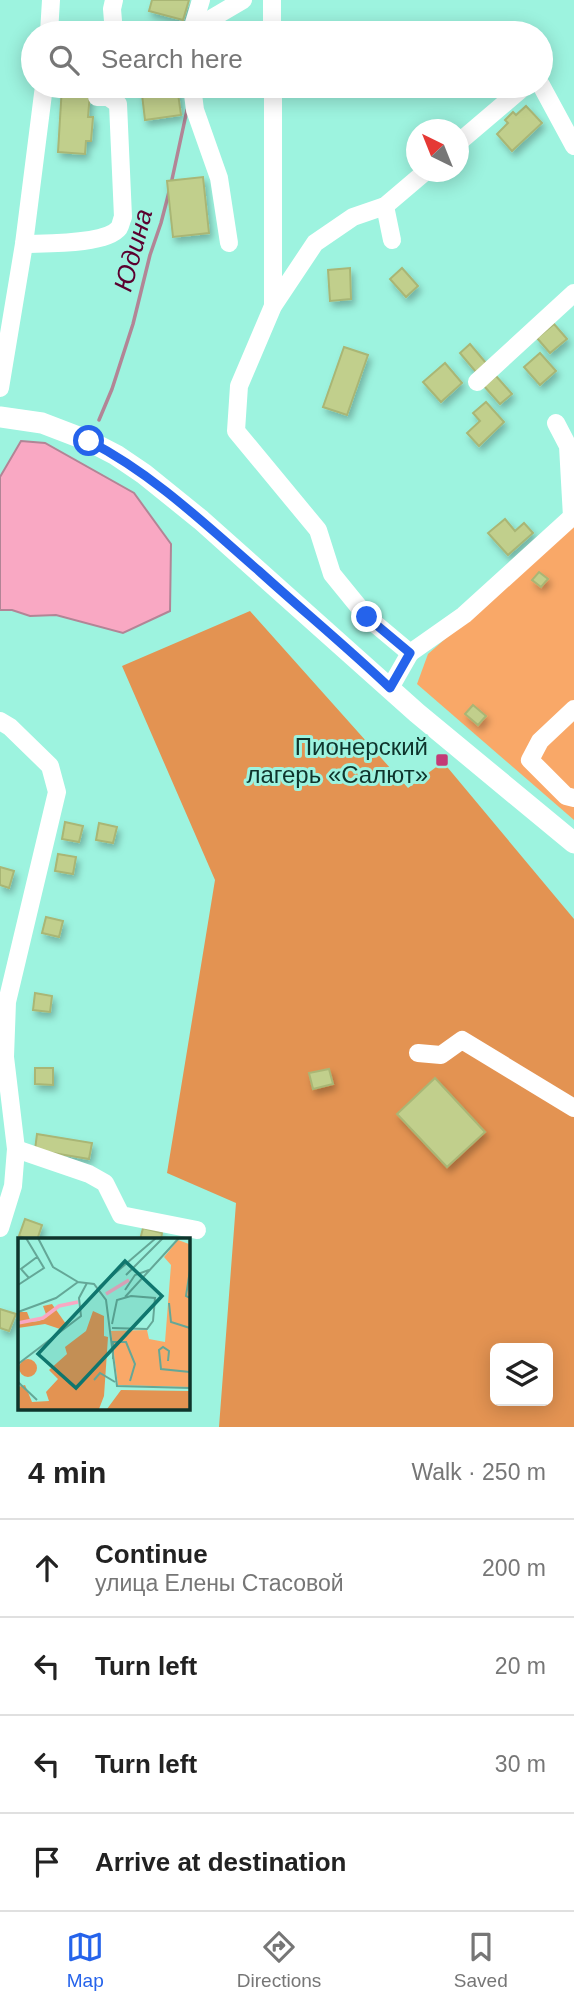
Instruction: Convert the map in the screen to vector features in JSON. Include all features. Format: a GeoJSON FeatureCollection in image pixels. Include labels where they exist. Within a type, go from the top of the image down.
{"type":"FeatureCollection","features":[{"type":"Feature","properties":{"kind":"main road"},"geometry":{"type":"LineString","coordinates":[[0,416],[41,423],[89,441],[144,474],[201,520],[417,713],[574,843]]}},
{"type":"Feature","properties":{"kind":"street"},"geometry":{"type":"LineString","coordinates":[[50,21],[51,0]]}},
{"type":"Feature","properties":{"kind":"street"},"geometry":{"type":"LineString","coordinates":[[113,21],[114,0]]}},
{"type":"Feature","properties":{"kind":"street"},"geometry":{"type":"LineString","coordinates":[[194,21],[201,0]]}},
{"type":"Feature","properties":{"kind":"street"},"geometry":{"type":"LineString","coordinates":[[208,21],[243,0]]}},
{"type":"Feature","properties":{"kind":"street"},"geometry":{"type":"LineString","coordinates":[[272,0],[272,21]]}},
{"type":"Feature","properties":{"kind":"street"},"geometry":{"type":"LineString","coordinates":[[0,388],[24,244],[42,98]]}},
{"type":"Feature","properties":{"kind":"street"},"geometry":{"type":"LineString","coordinates":[[109,98],[118,104]]}},
{"type":"Feature","properties":{"kind":"street"},"geometry":{"type":"LineString","coordinates":[[24,244],[81,242],[107,236],[118,229],[123,217],[118,98]]}},
{"type":"Feature","properties":{"kind":"street"},"geometry":{"type":"LineString","coordinates":[[194,98],[195,110],[219,178],[229,243]]}},
{"type":"Feature","properties":{"kind":"street"},"geometry":{"type":"LineString","coordinates":[[272,98],[273,306]]}},
{"type":"Feature","properties":{"kind":"street"},"geometry":{"type":"LineString","coordinates":[[469,134],[512,98]]}},
{"type":"Feature","properties":{"kind":"street"},"geometry":{"type":"LineString","coordinates":[[548,98],[574,146]]}},
{"type":"Feature","properties":{"kind":"street"},"geometry":{"type":"LineString","coordinates":[[410,653],[367,617],[332,575],[318,530],[236,431],[239,386],[273,306],[315,243],[353,217],[385,206],[413,182]]}},
{"type":"Feature","properties":{"kind":"street"},"geometry":{"type":"LineString","coordinates":[[385,206],[392,240]]}},
{"type":"Feature","properties":{"kind":"street"},"geometry":{"type":"LineString","coordinates":[[477,382],[574,293]]}},
{"type":"Feature","properties":{"kind":"street"},"geometry":{"type":"LineString","coordinates":[[390,688],[410,653],[464,615],[573,516],[568,446],[556,423]]}},
{"type":"Feature","properties":{"kind":"street"},"geometry":{"type":"LineString","coordinates":[[574,709],[540,741],[530,760],[566,796],[574,798]]}},
{"type":"Feature","properties":{"kind":"street"},"geometry":{"type":"LineString","coordinates":[[0,721],[10,727],[50,765],[57,792],[7,1002],[5,1057],[16,1149],[13,1186],[0,1228]]}},
{"type":"Feature","properties":{"kind":"street"},"geometry":{"type":"LineString","coordinates":[[418,1054],[441,1055],[462,1040],[574,1108]]}},
{"type":"Feature","properties":{"kind":"street"},"geometry":{"type":"LineString","coordinates":[[16,1149],[89,1174],[105,1183],[121,1215],[197,1230]]}},
{"type":"Feature","properties":{"kind":"shaded area"},"geometry":{"type":"Polygon","coordinates":[[[21,441],[45,443],[134,493],[171,544],[170,611],[123,633],[56,615],[30,616],[12,610],[0,610],[0,477],[21,441]]]}},
{"type":"Feature","properties":{"kind":"shaded area"},"geometry":{"type":"Polygon","coordinates":[[[574,525],[574,820],[417,684],[428,654],[574,525]]]}},
{"type":"Feature","properties":{"kind":"shaded area"},"geometry":{"type":"Polygon","coordinates":[[[250,611],[408,788],[443,762],[574,919],[574,1427],[219,1427],[236,1203],[167,1173],[215,880],[122,666],[250,611]]]}},
{"type":"Feature","properties":{"kind":"building"},"geometry":{"type":"Polygon","coordinates":[[[152,0],[189,0],[183,20],[149,11],[152,0]]]}},
{"type":"Feature","properties":{"kind":"building"},"geometry":{"type":"Polygon","coordinates":[[[61,98],[90,98],[88,117],[93,117],[91,141],[86,141],[85,154],[58,152],[61,98]]]}},
{"type":"Feature","properties":{"kind":"building"},"geometry":{"type":"Polygon","coordinates":[[[142,98],[179,98],[181,115],[145,120],[142,98]]]}},
{"type":"Feature","properties":{"kind":"building"},"geometry":{"type":"Polygon","coordinates":[[[526,106],[542,123],[512,151],[497,134],[508,123],[505,120],[513,112],[516,115],[526,106]]]}},
{"type":"Feature","properties":{"kind":"building"},"geometry":{"type":"Polygon","coordinates":[[[203,177],[209,233],[173,237],[167,181],[203,177]]]}},
{"type":"Feature","properties":{"kind":"building"},"geometry":{"type":"Polygon","coordinates":[[[350,268],[351,299],[330,301],[328,270],[350,268]]]}},
{"type":"Feature","properties":{"kind":"building"},"geometry":{"type":"Polygon","coordinates":[[[402,268],[418,286],[406,297],[390,279],[402,268]]]}},
{"type":"Feature","properties":{"kind":"building"},"geometry":{"type":"Polygon","coordinates":[[[554,324],[567,339],[550,353],[537,338],[554,324]]]}},
{"type":"Feature","properties":{"kind":"building"},"geometry":{"type":"Polygon","coordinates":[[[470,344],[486,363],[476,372],[460,353],[470,344]]]}},
{"type":"Feature","properties":{"kind":"building"},"geometry":{"type":"Polygon","coordinates":[[[344,347],[368,355],[347,415],[323,407],[344,347]]]}},
{"type":"Feature","properties":{"kind":"building"},"geometry":{"type":"Polygon","coordinates":[[[540,353],[556,371],[540,385],[524,367],[540,353]]]}},
{"type":"Feature","properties":{"kind":"building"},"geometry":{"type":"Polygon","coordinates":[[[445,363],[462,383],[441,402],[423,382],[445,363]]]}},
{"type":"Feature","properties":{"kind":"building"},"geometry":{"type":"Polygon","coordinates":[[[496,376],[512,394],[500,404],[484,386],[496,376]]]}},
{"type":"Feature","properties":{"kind":"building"},"geometry":{"type":"Polygon","coordinates":[[[486,402],[504,422],[479,446],[467,433],[480,421],[473,413],[486,402]]]}},
{"type":"Feature","properties":{"kind":"building"},"geometry":{"type":"Polygon","coordinates":[[[505,519],[515,531],[524,523],[533,533],[508,555],[488,533],[505,519]]]}},
{"type":"Feature","properties":{"kind":"building"},"geometry":{"type":"Polygon","coordinates":[[[539,572],[548,579],[541,587],[532,580],[539,572]]]}},
{"type":"Feature","properties":{"kind":"building"},"geometry":{"type":"Polygon","coordinates":[[[473,705],[486,716],[478,725],[465,714],[473,705]]]}},
{"type":"Feature","properties":{"kind":"building"},"geometry":{"type":"Polygon","coordinates":[[[65,822],[83,826],[79,842],[62,839],[65,822]]]}},
{"type":"Feature","properties":{"kind":"building"},"geometry":{"type":"Polygon","coordinates":[[[99,823],[117,827],[113,843],[96,840],[99,823]]]}},
{"type":"Feature","properties":{"kind":"building"},"geometry":{"type":"Polygon","coordinates":[[[58,854],[76,857],[73,874],[55,871],[58,854]]]}},
{"type":"Feature","properties":{"kind":"building"},"geometry":{"type":"Polygon","coordinates":[[[0,867],[14,871],[9,888],[0,885],[0,867]]]}},
{"type":"Feature","properties":{"kind":"building"},"geometry":{"type":"Polygon","coordinates":[[[46,917],[63,921],[59,937],[42,933],[46,917]]]}},
{"type":"Feature","properties":{"kind":"building"},"geometry":{"type":"Polygon","coordinates":[[[35,993],[52,996],[50,1012],[33,1010],[35,993]]]}},
{"type":"Feature","properties":{"kind":"building"},"geometry":{"type":"Polygon","coordinates":[[[35,1068],[53,1068],[53,1085],[35,1084],[35,1068]]]}},
{"type":"Feature","properties":{"kind":"building"},"geometry":{"type":"Polygon","coordinates":[[[329,1069],[333,1084],[313,1089],[309,1073],[329,1069]]]}},
{"type":"Feature","properties":{"kind":"building"},"geometry":{"type":"Polygon","coordinates":[[[435,1078],[485,1132],[447,1167],[397,1114],[435,1078]]]}},
{"type":"Feature","properties":{"kind":"building"},"geometry":{"type":"Polygon","coordinates":[[[37,1134],[92,1143],[89,1159],[35,1150],[37,1134]]]}},
{"type":"Feature","properties":{"kind":"building"},"geometry":{"type":"Polygon","coordinates":[[[25,1219],[42,1225],[38,1238],[19,1236],[25,1219]]]}},
{"type":"Feature","properties":{"kind":"building"},"geometry":{"type":"Polygon","coordinates":[[[143,1228],[162,1233],[161,1238],[140,1238],[143,1228]]]}},
{"type":"Feature","properties":{"kind":"building"},"geometry":{"type":"Polygon","coordinates":[[[0,1309],[16,1314],[9,1331],[0,1328],[0,1309]]]}},
{"type":"Feature","properties":{"kind":"waterway","name":"Юдина"},"geometry":{"type":"LineString","coordinates":[[171,184],[187,110]]}},
{"type":"Feature","properties":{"kind":"waterway","name":"Юдина"},"geometry":{"type":"LineString","coordinates":[[99,420],[133,324],[169,192]]}},
{"type":"Feature","properties":{"kind":"place","name":"Пионерский лагерь «Салют»"},"geometry":{"type":"Point","coordinates":[442,760]}},
{"type":"Feature","properties":{"kind":"route"},"geometry":{"type":"LineString","coordinates":[[89,441],[144,474],[201,520],[390,688],[410,653],[367,617]]}}]}
